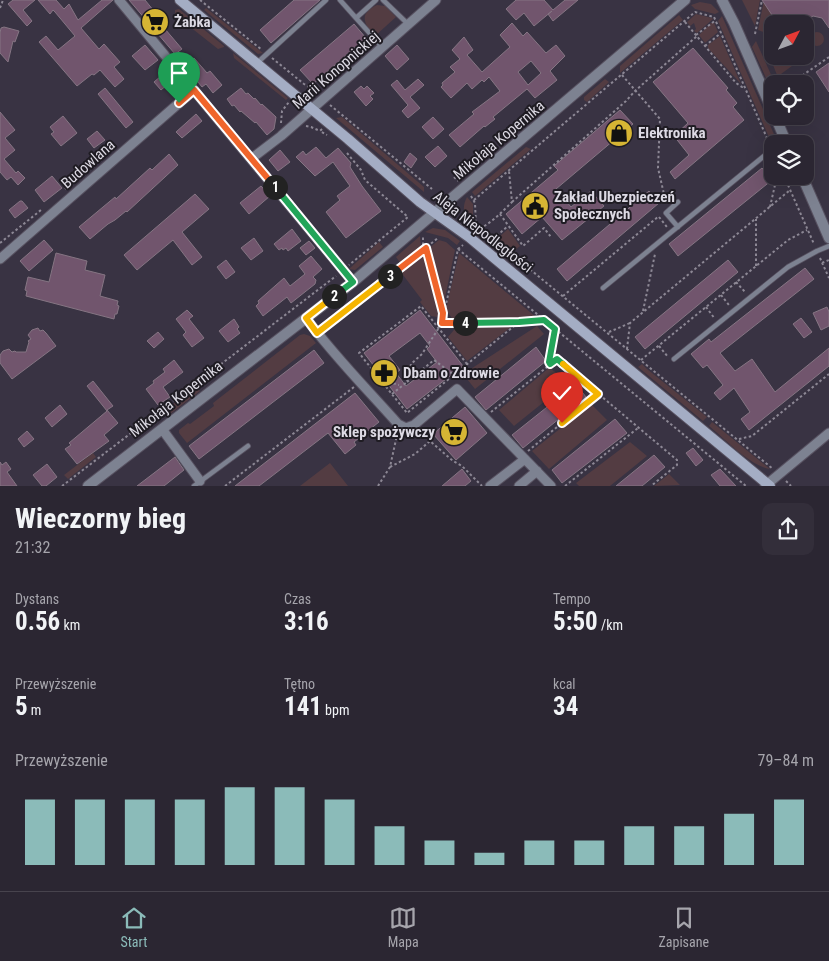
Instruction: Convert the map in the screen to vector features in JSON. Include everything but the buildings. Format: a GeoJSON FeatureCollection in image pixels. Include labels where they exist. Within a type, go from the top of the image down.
{"type":"FeatureCollection","features":[{"type":"Feature","properties":{"kind":"main road","name":"Aleja Niepodległości"},"geometry":{"type":"LineString","coordinates":[[180,0],[312,109],[408,192],[469,237],[768,485]]}},
{"type":"Feature","properties":{"kind":"street"},"geometry":{"type":"LineString","coordinates":[[119,0],[353,282]]}},
{"type":"Feature","properties":{"kind":"street","name":"Marii Konopnickiej"},"geometry":{"type":"LineString","coordinates":[[251,159],[383,48],[436,0]]}},
{"type":"Feature","properties":{"kind":"street","name":"Mikołaja Kopernika"},"geometry":{"type":"LineString","coordinates":[[88,486],[353,282],[685,0]]}},
{"type":"Feature","properties":{"kind":"street"},"geometry":{"type":"LineString","coordinates":[[722,0],[764,92]]}},
{"type":"Feature","properties":{"kind":"street","name":"Budowlana"},"geometry":{"type":"LineString","coordinates":[[0,259],[194,90]]}},
{"type":"Feature","properties":{"kind":"street"},"geometry":{"type":"LineString","coordinates":[[801,185],[829,238]]}},
{"type":"Feature","properties":{"kind":"street"},"geometry":{"type":"LineString","coordinates":[[306,318],[335,356],[361,381],[398,424],[406,428],[414,425],[457,389],[525,456],[552,486]]}},
{"type":"Feature","properties":{"kind":"street"},"geometry":{"type":"LineString","coordinates":[[162,429],[197,483]]}},
{"type":"Feature","properties":{"kind":"street"},"geometry":{"type":"LineString","coordinates":[[768,485],[829,433]]}},
{"type":"Feature","properties":{"kind":"street"},"geometry":{"type":"LineString","coordinates":[[490,486],[525,456]]}},
{"type":"Feature","properties":{"kind":"street"},"geometry":{"type":"LineString","coordinates":[[518,486],[537,471]]}},
{"type":"Feature","properties":{"kind":"lane"},"geometry":{"type":"LineString","coordinates":[[257,63],[326,0]]}},
{"type":"Feature","properties":{"kind":"lane"},"geometry":{"type":"LineString","coordinates":[[340,0],[383,48]]}},
{"type":"Feature","properties":{"kind":"lane"},"geometry":{"type":"LineString","coordinates":[[356,18],[376,0]]}},
{"type":"Feature","properties":{"kind":"lane"},"geometry":{"type":"LineString","coordinates":[[383,0],[409,25]]}},
{"type":"Feature","properties":{"kind":"lane"},"geometry":{"type":"LineString","coordinates":[[603,288],[764,156]]}},
{"type":"Feature","properties":{"kind":"lane"},"geometry":{"type":"LineString","coordinates":[[678,202],[666,213],[678,227]]}},
{"type":"Feature","properties":{"kind":"lane"},"geometry":{"type":"LineString","coordinates":[[674,359],[788,267],[829,246]]}},
{"type":"Feature","properties":{"kind":"lane"},"geometry":{"type":"LineString","coordinates":[[197,483],[248,446]]}},
{"type":"Feature","properties":{"kind":"path"},"geometry":{"type":"LineString","coordinates":[[0,8],[3,0]]}},
{"type":"Feature","properties":{"kind":"path"},"geometry":{"type":"LineString","coordinates":[[200,0],[304,84],[320,94]]}},
{"type":"Feature","properties":{"kind":"path"},"geometry":{"type":"LineString","coordinates":[[755,34],[762,0]]}},
{"type":"Feature","properties":{"kind":"path"},"geometry":{"type":"LineString","coordinates":[[474,200],[695,12],[713,16],[716,20],[765,135]]}},
{"type":"Feature","properties":{"kind":"path"},"geometry":{"type":"LineString","coordinates":[[475,230],[481,228],[500,214],[716,20]]}},
{"type":"Feature","properties":{"kind":"path"},"geometry":{"type":"LineString","coordinates":[[684,21],[736,83],[742,87],[745,86]]}},
{"type":"Feature","properties":{"kind":"path"},"geometry":{"type":"LineString","coordinates":[[705,46],[721,33]]}},
{"type":"Feature","properties":{"kind":"path"},"geometry":{"type":"LineString","coordinates":[[803,75],[829,56]]}},
{"type":"Feature","properties":{"kind":"path"},"geometry":{"type":"LineString","coordinates":[[621,75],[660,118],[658,168],[668,209]]}},
{"type":"Feature","properties":{"kind":"path"},"geometry":{"type":"LineString","coordinates":[[286,131],[281,122],[282,114],[284,108],[291,100]]}},
{"type":"Feature","properties":{"kind":"path"},"geometry":{"type":"LineString","coordinates":[[329,104],[432,189]]}},
{"type":"Feature","properties":{"kind":"path"},"geometry":{"type":"LineString","coordinates":[[332,116],[338,111]]}},
{"type":"Feature","properties":{"kind":"path"},"geometry":{"type":"LineString","coordinates":[[305,127],[311,127],[328,136]]}},
{"type":"Feature","properties":{"kind":"path"},"geometry":{"type":"LineString","coordinates":[[320,131],[323,128]]}},
{"type":"Feature","properties":{"kind":"path"},"geometry":{"type":"LineString","coordinates":[[62,486],[343,269],[408,216],[365,180],[361,170],[344,150]]}},
{"type":"Feature","properties":{"kind":"path"},"geometry":{"type":"LineString","coordinates":[[509,170],[512,202]]}},
{"type":"Feature","properties":{"kind":"path"},"geometry":{"type":"LineString","coordinates":[[65,190],[80,176]]}},
{"type":"Feature","properties":{"kind":"path"},"geometry":{"type":"LineString","coordinates":[[770,207],[775,185]]}},
{"type":"Feature","properties":{"kind":"path"},"geometry":{"type":"LineString","coordinates":[[788,185],[829,278]]}},
{"type":"Feature","properties":{"kind":"path"},"geometry":{"type":"LineString","coordinates":[[608,333],[630,323],[795,185]]}},
{"type":"Feature","properties":{"kind":"path"},"geometry":{"type":"LineString","coordinates":[[468,194],[474,200],[476,225],[773,469]]}},
{"type":"Feature","properties":{"kind":"path"},"geometry":{"type":"LineString","coordinates":[[0,243],[44,208]]}},
{"type":"Feature","properties":{"kind":"path"},"geometry":{"type":"LineString","coordinates":[[563,296],[663,212]]}},
{"type":"Feature","properties":{"kind":"path"},"geometry":{"type":"LineString","coordinates":[[500,214],[523,246],[544,228],[551,237]]}},
{"type":"Feature","properties":{"kind":"path"},"geometry":{"type":"LineString","coordinates":[[658,216],[671,232]]}},
{"type":"Feature","properties":{"kind":"path"},"geometry":{"type":"LineString","coordinates":[[756,219],[756,266]]}},
{"type":"Feature","properties":{"kind":"path"},"geometry":{"type":"LineString","coordinates":[[493,239],[508,226]]}},
{"type":"Feature","properties":{"kind":"path"},"geometry":{"type":"LineString","coordinates":[[641,360],[788,240],[808,230]]}},
{"type":"Feature","properties":{"kind":"path"},"geometry":{"type":"LineString","coordinates":[[424,235],[425,249],[443,313]]}},
{"type":"Feature","properties":{"kind":"path"},"geometry":{"type":"LineString","coordinates":[[317,333],[438,238]]}},
{"type":"Feature","properties":{"kind":"path"},"geometry":{"type":"LineString","coordinates":[[407,382],[410,364],[422,354],[442,323],[458,249],[464,244]]}},
{"type":"Feature","properties":{"kind":"path"},"geometry":{"type":"LineString","coordinates":[[458,249],[746,486]]}},
{"type":"Feature","properties":{"kind":"path"},"geometry":{"type":"LineString","coordinates":[[643,311],[656,249]]}},
{"type":"Feature","properties":{"kind":"path"},"geometry":{"type":"LineString","coordinates":[[822,263],[829,260]]}},
{"type":"Feature","properties":{"kind":"path"},"geometry":{"type":"LineString","coordinates":[[736,282],[750,298]]}},
{"type":"Feature","properties":{"kind":"path"},"geometry":{"type":"LineString","coordinates":[[721,295],[734,311]]}},
{"type":"Feature","properties":{"kind":"path"},"geometry":{"type":"LineString","coordinates":[[467,364],[421,306],[359,353],[407,413],[519,322]]}},
{"type":"Feature","properties":{"kind":"path"},"geometry":{"type":"LineString","coordinates":[[442,323],[544,320]]}},
{"type":"Feature","properties":{"kind":"path"},"geometry":{"type":"LineString","coordinates":[[628,349],[630,323]]}},
{"type":"Feature","properties":{"kind":"path"},"geometry":{"type":"LineString","coordinates":[[550,364],[555,329]]}},
{"type":"Feature","properties":{"kind":"path"},"geometry":{"type":"LineString","coordinates":[[488,415],[557,359],[678,460],[677,465],[651,486]]}},
{"type":"Feature","properties":{"kind":"path"},"geometry":{"type":"LineString","coordinates":[[392,394],[434,360],[454,375]]}},
{"type":"Feature","properties":{"kind":"path"},"geometry":{"type":"LineString","coordinates":[[738,439],[752,436],[829,374]]}},
{"type":"Feature","properties":{"kind":"path"},"geometry":{"type":"LineString","coordinates":[[379,379],[399,385]]}},
{"type":"Feature","properties":{"kind":"path"},"geometry":{"type":"LineString","coordinates":[[225,486],[354,387]]}},
{"type":"Feature","properties":{"kind":"path"},"geometry":{"type":"LineString","coordinates":[[525,456],[598,394]]}},
{"type":"Feature","properties":{"kind":"path"},"geometry":{"type":"LineString","coordinates":[[378,486],[390,467],[397,435],[391,428]]}},
{"type":"Feature","properties":{"kind":"path"},"geometry":{"type":"LineString","coordinates":[[565,486],[638,428]]}},
{"type":"Feature","properties":{"kind":"path"},"geometry":{"type":"LineString","coordinates":[[390,467],[415,454],[430,441],[453,461],[462,466],[482,486]]}},
{"type":"Feature","properties":{"kind":"path"},"geometry":{"type":"LineString","coordinates":[[787,482],[791,486]]}},
{"type":"Feature","properties":{"kind":"shaded area"},"geometry":{"type":"Polygon","coordinates":[[[742,0],[760,0],[755,26],[742,0]]]}},
{"type":"Feature","properties":{"kind":"shaded area"},"geometry":{"type":"Polygon","coordinates":[[[764,0],[772,15],[764,15],[764,32],[758,30],[764,0]]]}},
{"type":"Feature","properties":{"kind":"shaded area"},"geometry":{"type":"Polygon","coordinates":[[[700,2],[711,4],[719,12],[715,14],[695,9],[691,5],[700,2]]]}},
{"type":"Feature","properties":{"kind":"shaded area"},"geometry":{"type":"Polygon","coordinates":[[[377,5],[385,6],[396,17],[375,36],[366,23],[365,16],[371,8],[377,5]]]}},
{"type":"Feature","properties":{"kind":"shaded area"},"geometry":{"type":"Polygon","coordinates":[[[206,8],[263,53],[258,54],[204,10],[206,8]]]}},
{"type":"Feature","properties":{"kind":"shaded area"},"geometry":{"type":"Polygon","coordinates":[[[179,9],[224,47],[218,49],[175,15],[175,10],[179,9]]]}},
{"type":"Feature","properties":{"kind":"shaded area"},"geometry":{"type":"Polygon","coordinates":[[[696,14],[713,19],[697,33],[694,31],[696,29],[694,23],[690,26],[687,22],[696,14]]]}},
{"type":"Feature","properties":{"kind":"shaded area"},"geometry":{"type":"Polygon","coordinates":[[[679,15],[683,20],[620,73],[620,66],[679,15]]]}},
{"type":"Feature","properties":{"kind":"shaded area"},"geometry":{"type":"Polygon","coordinates":[[[722,16],[764,111],[764,125],[770,125],[774,135],[768,135],[718,21],[722,16]]]}},
{"type":"Feature","properties":{"kind":"shaded area"},"geometry":{"type":"Polygon","coordinates":[[[711,23],[714,23],[718,32],[705,43],[699,35],[711,23]]]}},
{"type":"Feature","properties":{"kind":"shaded area"},"geometry":{"type":"Polygon","coordinates":[[[814,32],[820,32],[824,36],[824,42],[820,46],[814,46],[814,32]]]}},
{"type":"Feature","properties":{"kind":"shaded area"},"geometry":{"type":"Polygon","coordinates":[[[720,36],[741,84],[708,48],[708,45],[720,36]]]}},
{"type":"Feature","properties":{"kind":"shaded area"},"geometry":{"type":"Polygon","coordinates":[[[756,41],[764,59],[764,65],[767,65],[771,75],[765,75],[752,47],[756,41]]]}},
{"type":"Feature","properties":{"kind":"shaded area"},"geometry":{"type":"Polygon","coordinates":[[[233,53],[288,98],[286,100],[234,58],[233,53]]]}},
{"type":"Feature","properties":{"kind":"shaded area"},"geometry":{"type":"Polygon","coordinates":[[[773,65],[793,65],[781,74],[777,75],[773,65]]]}},
{"type":"Feature","properties":{"kind":"shaded area"},"geometry":{"type":"Polygon","coordinates":[[[605,79],[609,82],[587,102],[584,100],[584,97],[605,79]]]}},
{"type":"Feature","properties":{"kind":"shaded area"},"geometry":{"type":"Polygon","coordinates":[[[342,117],[424,187],[424,192],[336,118],[342,117]]]}},
{"type":"Feature","properties":{"kind":"shaded area"},"geometry":{"type":"Polygon","coordinates":[[[526,147],[531,149],[475,196],[472,192],[526,147]]]}},
{"type":"Feature","properties":{"kind":"shaded area"},"geometry":{"type":"Polygon","coordinates":[[[467,197],[473,204],[473,226],[467,220],[464,213],[467,197]]]}},
{"type":"Feature","properties":{"kind":"shaded area"},"geometry":{"type":"Polygon","coordinates":[[[433,228],[445,230],[460,241],[457,245],[448,238],[425,232],[433,228]]]}},
{"type":"Feature","properties":{"kind":"shaded area"},"geometry":{"type":"Polygon","coordinates":[[[508,229],[520,246],[513,252],[497,239],[508,229]]]}},
{"type":"Feature","properties":{"kind":"shaded area"},"geometry":{"type":"Polygon","coordinates":[[[420,236],[421,248],[401,264],[396,257],[420,236]]]}},
{"type":"Feature","properties":{"kind":"shaded area"},"geometry":{"type":"Polygon","coordinates":[[[439,240],[446,242],[455,250],[443,307],[428,251],[439,240]]]}},
{"type":"Feature","properties":{"kind":"shaded area"},"geometry":{"type":"Polygon","coordinates":[[[379,242],[383,247],[355,270],[349,269],[379,242]]]}},
{"type":"Feature","properties":{"kind":"shaded area"},"geometry":{"type":"Polygon","coordinates":[[[424,253],[426,254],[441,311],[437,317],[431,316],[420,302],[422,300],[400,271],[424,253]]]}},
{"type":"Feature","properties":{"kind":"shaded area"},"geometry":{"type":"Polygon","coordinates":[[[459,253],[537,318],[535,320],[453,320],[446,309],[459,253]]]}},
{"type":"Feature","properties":{"kind":"shaded area"},"geometry":{"type":"Polygon","coordinates":[[[459,324],[515,324],[467,361],[448,337],[459,324]]]}},
{"type":"Feature","properties":{"kind":"shaded area"},"geometry":{"type":"Polygon","coordinates":[[[537,326],[544,334],[475,389],[463,374],[537,326]]]}},
{"type":"Feature","properties":{"kind":"shaded area"},"geometry":{"type":"Polygon","coordinates":[[[300,335],[310,336],[316,343],[187,443],[179,433],[179,430],[214,406],[213,403],[300,335]]]}},
{"type":"Feature","properties":{"kind":"shaded area"},"geometry":{"type":"Polygon","coordinates":[[[642,364],[707,417],[703,421],[638,367],[642,364]]]}},
{"type":"Feature","properties":{"kind":"shaded area"},"geometry":{"type":"Polygon","coordinates":[[[549,368],[570,381],[514,426],[499,410],[549,368]]]}},
{"type":"Feature","properties":{"kind":"shaded area"},"geometry":{"type":"Polygon","coordinates":[[[196,386],[200,391],[169,415],[165,410],[196,386]]]}},
{"type":"Feature","properties":{"kind":"shaded area"},"geometry":{"type":"Polygon","coordinates":[[[591,404],[607,420],[549,469],[532,451],[591,404]]]}},
{"type":"Feature","properties":{"kind":"shaded area"},"geometry":{"type":"Polygon","coordinates":[[[712,422],[770,469],[762,467],[746,458],[709,426],[712,422]]]}},
{"type":"Feature","properties":{"kind":"shaded area"},"geometry":{"type":"Polygon","coordinates":[[[630,442],[647,456],[610,486],[579,486],[576,483],[630,442]]]}},
{"type":"Feature","properties":{"kind":"shaded area"},"geometry":{"type":"Polygon","coordinates":[[[93,453],[96,457],[68,479],[64,475],[93,453]]]}},
{"type":"Feature","properties":{"kind":"shaded area"},"geometry":{"type":"Polygon","coordinates":[[[330,463],[348,486],[300,486],[330,463]]]}},
{"type":"Feature","properties":{"kind":"shaded area"},"geometry":{"type":"Polygon","coordinates":[[[669,474],[680,485],[654,486],[669,474]]]}},
{"type":"Feature","properties":{"kind":"place","name":"Żabka"},"geometry":{"type":"Point","coordinates":[155,22]}},
{"type":"Feature","properties":{"kind":"place","name":"Elektronika"},"geometry":{"type":"Point","coordinates":[619,133]}},
{"type":"Feature","properties":{"kind":"place","name":"Zakład Ubezpieczeń Społecznych"},"geometry":{"type":"Point","coordinates":[535,206]}},
{"type":"Feature","properties":{"kind":"place","name":"Dbam o Zdrowie"},"geometry":{"type":"Point","coordinates":[384,373]}},
{"type":"Feature","properties":{"kind":"place","name":"Sklep spożywczy"},"geometry":{"type":"Point","coordinates":[454,432]}},
{"type":"Feature","properties":{"kind":"route"},"geometry":{"type":"LineString","coordinates":[[179,103],[194,90],[353,282],[306,318],[317,333],[426,248],[443,313],[442,323],[544,320],[555,329],[550,364],[557,359],[598,394],[562,423]]}}]}
